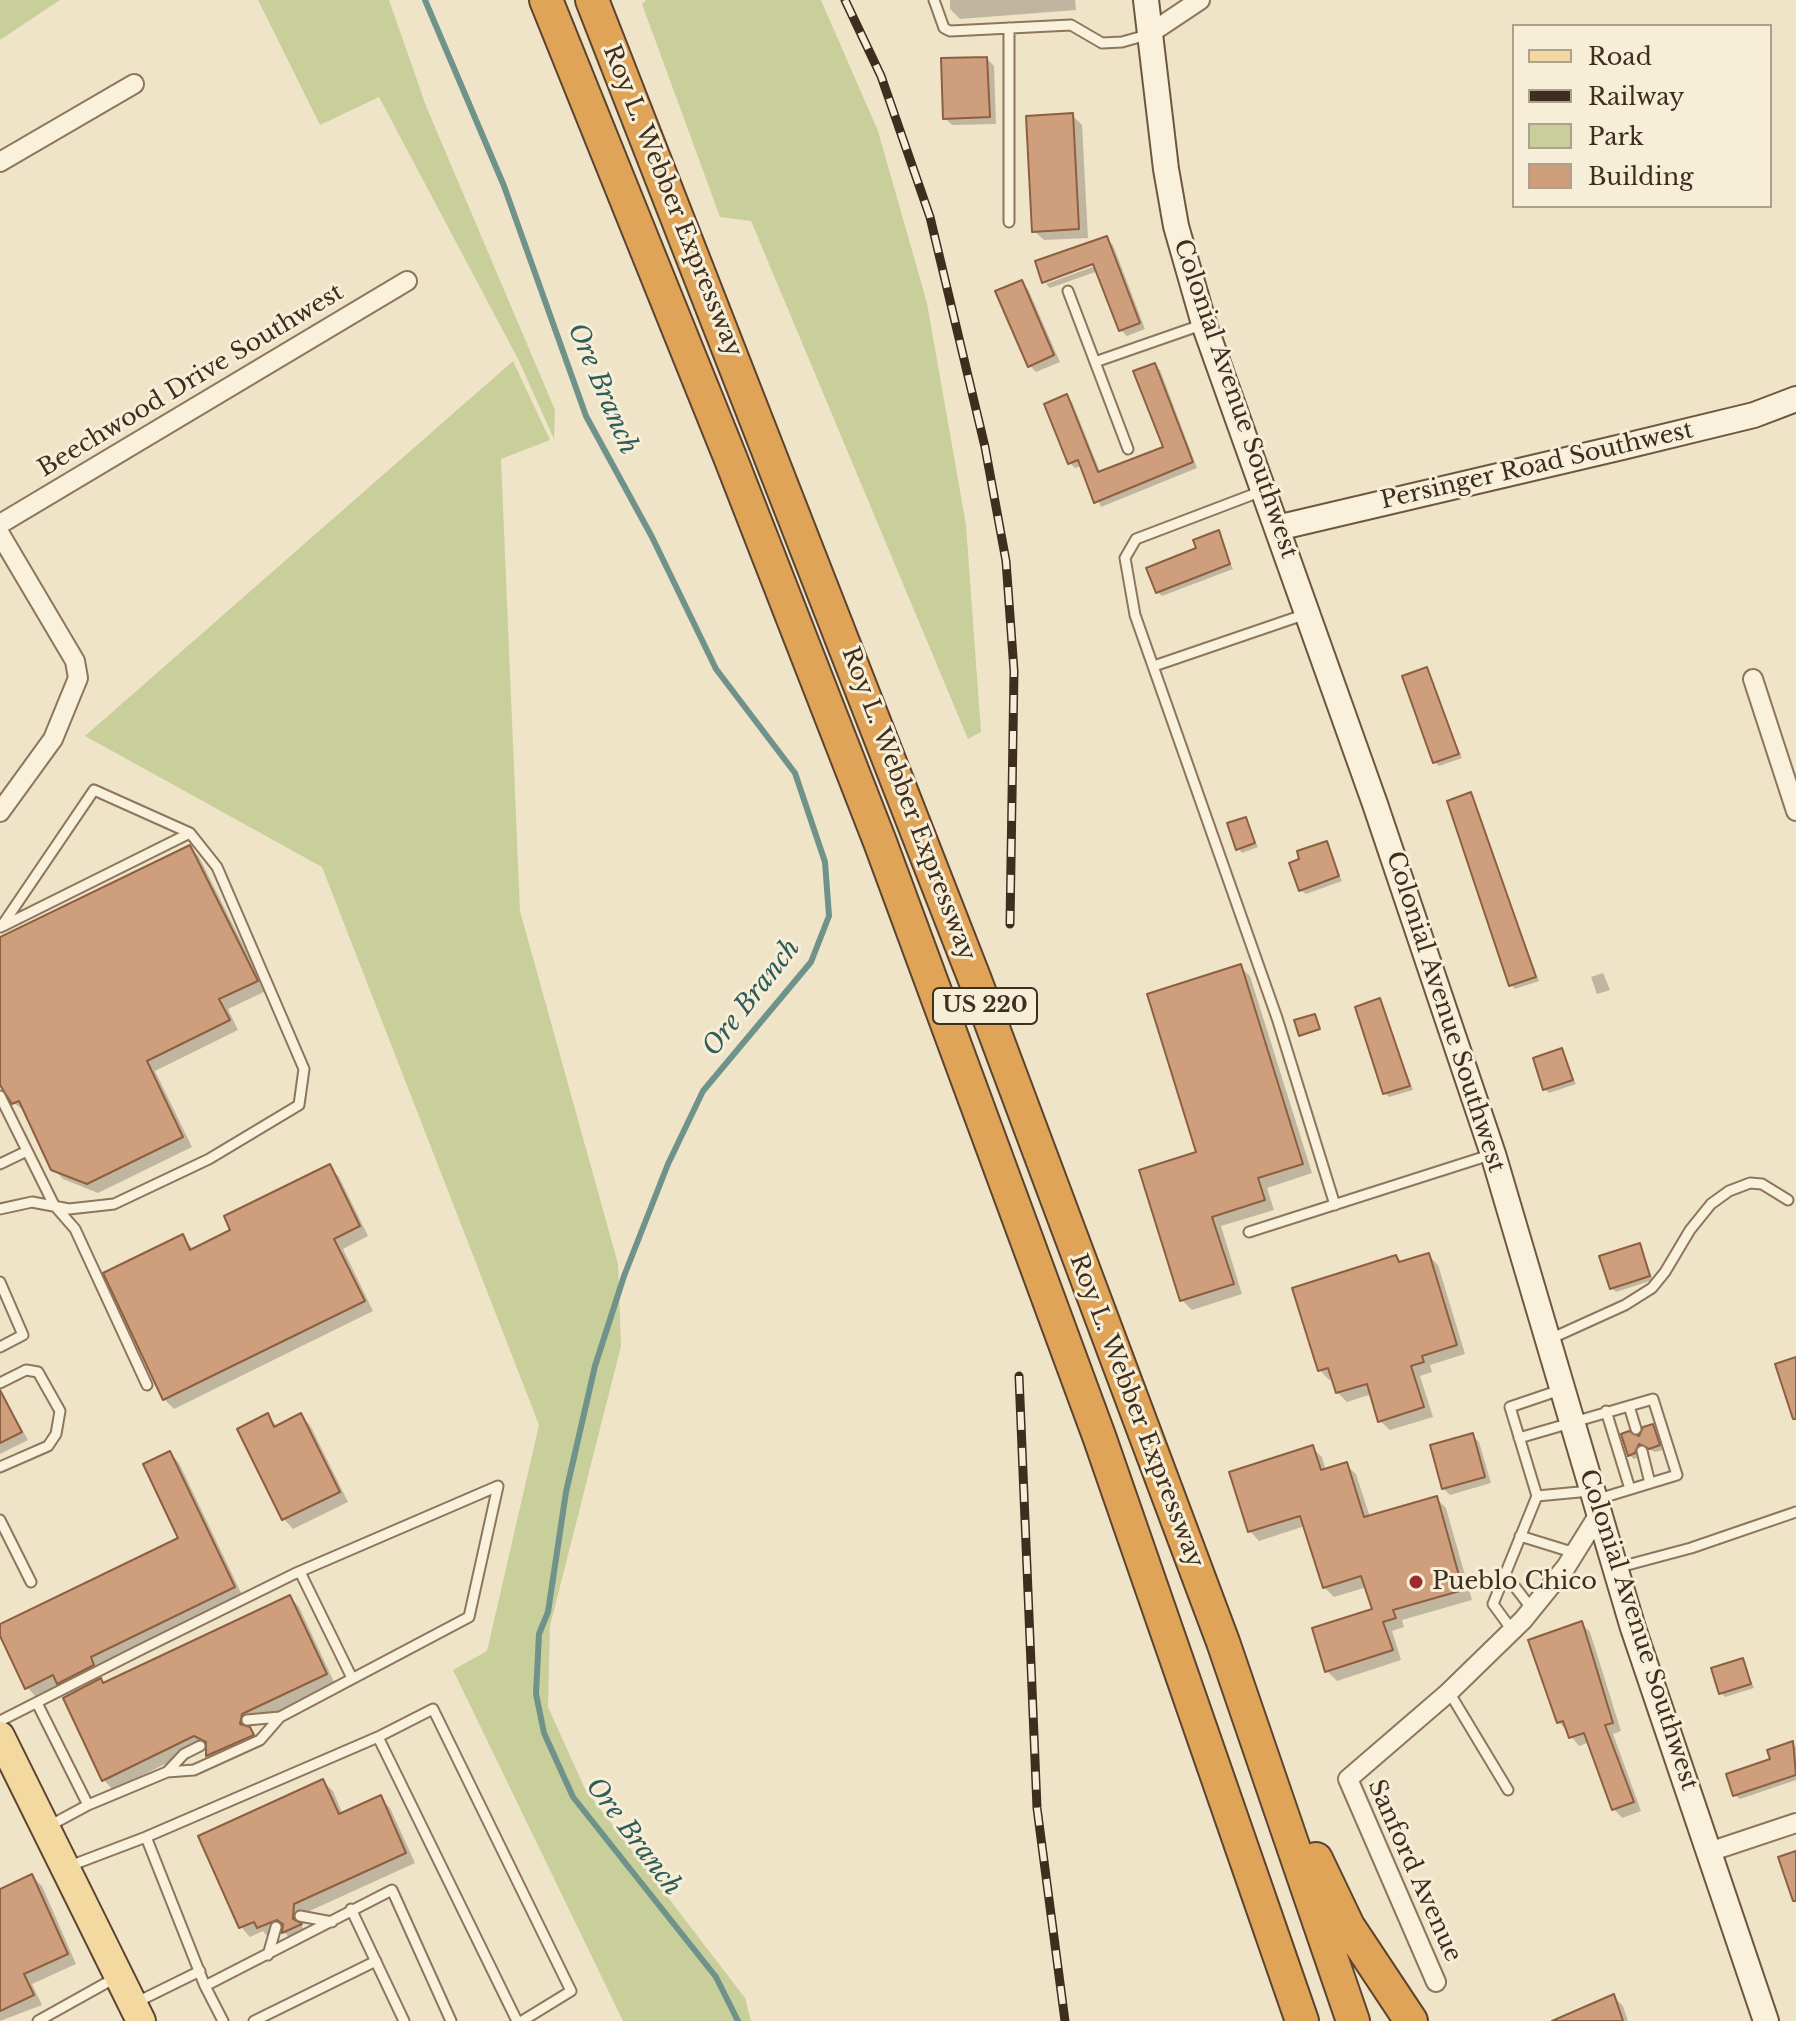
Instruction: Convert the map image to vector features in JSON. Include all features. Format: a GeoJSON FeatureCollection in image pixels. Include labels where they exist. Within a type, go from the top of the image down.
{"type":"FeatureCollection","features":[{"type":"Feature","properties":{"kind":"highway","name":"Roy L. Webber Expressway"},"geometry":{"type":"LineString","coordinates":[[546,0],[730,457],[912,929],[1099,1436],[1302,2021]]}},
{"type":"Feature","properties":{"kind":"highway","name":"Roy L. Webber Expressway"},"geometry":{"type":"LineString","coordinates":[[592,0],[899,778],[1223,1642],[1353,2021]]}},
{"type":"Feature","properties":{"kind":"highway"},"geometry":{"type":"LineString","coordinates":[[1223,1642],[1262,1722],[1316,1859],[1348,1926],[1411,2021]]}},
{"type":"Feature","properties":{"kind":"main road","name":"Colonial Avenue Southwest"},"geometry":{"type":"LineString","coordinates":[[1146,0],[1176,226],[1204,324],[1262,491],[1309,613],[1493,1154],[1615,1568],[1766,2021]]}},
{"type":"Feature","properties":{"kind":"main road","name":"Persinger Road Southwest"},"geometry":{"type":"LineString","coordinates":[[1277,528],[1754,415],[1796,399]]}},
{"type":"Feature","properties":{"kind":"main road"},"geometry":{"type":"LineString","coordinates":[[0,1736],[137,2012]]}},
{"type":"Feature","properties":{"kind":"street"},"geometry":{"type":"LineString","coordinates":[[1149,34],[1200,0]]}},
{"type":"Feature","properties":{"kind":"street"},"geometry":{"type":"LineString","coordinates":[[0,162],[134,84]]}},
{"type":"Feature","properties":{"kind":"street","name":"Beechwood Drive Southwest"},"geometry":{"type":"LineString","coordinates":[[0,524],[407,281]]}},
{"type":"Feature","properties":{"kind":"street"},"geometry":{"type":"LineString","coordinates":[[0,534],[75,661],[78,678],[53,739],[0,812]]}},
{"type":"Feature","properties":{"kind":"street"},"geometry":{"type":"LineString","coordinates":[[1753,679],[1796,811]]}},
{"type":"Feature","properties":{"kind":"street"},"geometry":{"type":"LineString","coordinates":[[1449,1692],[1532,1609],[1575,1553],[1596,1502]]}},
{"type":"Feature","properties":{"kind":"street","name":"Sanford Avenue"},"geometry":{"type":"LineString","coordinates":[[1436,1982],[1348,1779],[1449,1692]]}},
{"type":"Feature","properties":{"kind":"street"},"geometry":{"type":"LineString","coordinates":[[1709,1852],[1796,1823]]}},
{"type":"Feature","properties":{"kind":"lane"},"geometry":{"type":"LineString","coordinates":[[934,0],[944,28],[1077,25],[1102,43],[1122,42],[1149,34]]}},
{"type":"Feature","properties":{"kind":"lane"},"geometry":{"type":"LineString","coordinates":[[1009,28],[1009,222]]}},
{"type":"Feature","properties":{"kind":"lane"},"geometry":{"type":"LineString","coordinates":[[1068,291],[1128,449]]}},
{"type":"Feature","properties":{"kind":"lane"},"geometry":{"type":"LineString","coordinates":[[1095,362],[1204,324]]}},
{"type":"Feature","properties":{"kind":"lane"},"geometry":{"type":"LineString","coordinates":[[1262,491],[1136,539],[1128,547],[1125,558],[1128,585],[1154,666],[1277,1018],[1335,1205]]}},
{"type":"Feature","properties":{"kind":"lane"},"geometry":{"type":"LineString","coordinates":[[1154,666],[1309,613]]}},
{"type":"Feature","properties":{"kind":"lane"},"geometry":{"type":"LineString","coordinates":[[0,927],[94,790],[190,833],[217,867],[304,1069],[299,1105],[209,1159],[114,1204],[92,1209],[32,1202],[0,1209]]}},
{"type":"Feature","properties":{"kind":"lane"},"geometry":{"type":"LineString","coordinates":[[0,927],[190,833]]}},
{"type":"Feature","properties":{"kind":"lane"},"geometry":{"type":"LineString","coordinates":[[0,1096],[54,1205],[75,1229],[147,1385]]}},
{"type":"Feature","properties":{"kind":"lane"},"geometry":{"type":"LineString","coordinates":[[0,1164],[27,1151]]}},
{"type":"Feature","properties":{"kind":"lane"},"geometry":{"type":"LineString","coordinates":[[1249,1232],[1493,1154]]}},
{"type":"Feature","properties":{"kind":"lane"},"geometry":{"type":"LineString","coordinates":[[1550,1340],[1625,1305],[1652,1288],[1690,1230],[1711,1204],[1729,1191],[1750,1183],[1762,1184],[1788,1200]]}},
{"type":"Feature","properties":{"kind":"lane"},"geometry":{"type":"LineString","coordinates":[[0,1282],[23,1335],[0,1347]]}},
{"type":"Feature","properties":{"kind":"lane"},"geometry":{"type":"LineString","coordinates":[[0,1383],[26,1370],[38,1372],[60,1411],[56,1434],[48,1446],[0,1467]]}},
{"type":"Feature","properties":{"kind":"lane"},"geometry":{"type":"LineString","coordinates":[[1512,1630],[1493,1604],[1537,1496],[1510,1407],[1564,1389]]}},
{"type":"Feature","properties":{"kind":"lane"},"geometry":{"type":"LineString","coordinates":[[1519,1438],[1653,1399],[1677,1475],[1596,1502],[1537,1496]]}},
{"type":"Feature","properties":{"kind":"lane"},"geometry":{"type":"LineString","coordinates":[[1629,1406],[1636,1429]]}},
{"type":"Feature","properties":{"kind":"lane"},"geometry":{"type":"LineString","coordinates":[[1606,1411],[1630,1489]]}},
{"type":"Feature","properties":{"kind":"lane"},"geometry":{"type":"LineString","coordinates":[[1642,1451],[1650,1483]]}},
{"type":"Feature","properties":{"kind":"lane"},"geometry":{"type":"LineString","coordinates":[[0,1721],[300,1572],[498,1486],[469,1617],[280,1717],[260,1740],[194,1770],[167,1772],[88,1805],[45,1828]]}},
{"type":"Feature","properties":{"kind":"lane"},"geometry":{"type":"LineString","coordinates":[[1615,1568],[1691,1548],[1796,1512]]}},
{"type":"Feature","properties":{"kind":"lane"},"geometry":{"type":"LineString","coordinates":[[0,1520],[31,1582]]}},
{"type":"Feature","properties":{"kind":"lane"},"geometry":{"type":"LineString","coordinates":[[1520,1536],[1575,1553]]}},
{"type":"Feature","properties":{"kind":"lane"},"geometry":{"type":"LineString","coordinates":[[300,1572],[352,1678]]}},
{"type":"Feature","properties":{"kind":"lane"},"geometry":{"type":"LineString","coordinates":[[1505,1574],[1532,1609]]}},
{"type":"Feature","properties":{"kind":"lane"},"geometry":{"type":"LineString","coordinates":[[1449,1692],[1508,1790]]}},
{"type":"Feature","properties":{"kind":"lane"},"geometry":{"type":"LineString","coordinates":[[37,1703],[88,1805]]}},
{"type":"Feature","properties":{"kind":"lane"},"geometry":{"type":"LineString","coordinates":[[65,1867],[146,1837],[378,1737],[433,1709],[571,1991],[519,2021],[378,1737]]}},
{"type":"Feature","properties":{"kind":"lane"},"geometry":{"type":"LineString","coordinates":[[247,1720],[280,1717]]}},
{"type":"Feature","properties":{"kind":"lane"},"geometry":{"type":"LineString","coordinates":[[167,1772],[184,1754],[200,1746]]}},
{"type":"Feature","properties":{"kind":"lane"},"geometry":{"type":"LineString","coordinates":[[146,1837],[205,1986],[223,2021]]}},
{"type":"Feature","properties":{"kind":"lane"},"geometry":{"type":"LineString","coordinates":[[205,1986],[392,1890],[451,2021]]}},
{"type":"Feature","properties":{"kind":"lane"},"geometry":{"type":"LineString","coordinates":[[351,1909],[404,2021]]}},
{"type":"Feature","properties":{"kind":"lane"},"geometry":{"type":"LineString","coordinates":[[300,1916],[332,1922]]}},
{"type":"Feature","properties":{"kind":"lane"},"geometry":{"type":"LineString","coordinates":[[268,1955],[276,1927]]}},
{"type":"Feature","properties":{"kind":"lane"},"geometry":{"type":"LineString","coordinates":[[254,2021],[376,1961]]}},
{"type":"Feature","properties":{"kind":"lane"},"geometry":{"type":"LineString","coordinates":[[137,2012],[200,1971]]}},
{"type":"Feature","properties":{"kind":"lane"},"geometry":{"type":"LineString","coordinates":[[38,2021],[118,1977]]}},
{"type":"Feature","properties":{"kind":"green space"},"geometry":{"type":"Polygon","coordinates":[[[0,0],[60,0],[0,40],[0,0]]]}},
{"type":"Feature","properties":{"kind":"green space"},"geometry":{"type":"Polygon","coordinates":[[[258,0],[389,0],[426,106],[555,410],[554,439],[518,359],[379,97],[320,125],[258,0]]]}},
{"type":"Feature","properties":{"kind":"green space"},"geometry":{"type":"Polygon","coordinates":[[[646,0],[821,0],[878,131],[927,303],[966,525],[981,732],[968,739],[751,221],[720,217],[642,4],[646,0]]]}},
{"type":"Feature","properties":{"kind":"green space"},"geometry":{"type":"Polygon","coordinates":[[[513,361],[550,440],[501,459],[520,911],[618,1264],[621,1346],[550,1626],[548,1707],[585,1789],[745,1998],[751,2021],[623,2021],[453,1670],[487,1651],[539,1425],[322,867],[85,736],[513,361]]]}},
{"type":"Feature","properties":{"kind":"building"},"geometry":{"type":"Polygon","coordinates":[[[987,57],[990,117],[943,119],[941,58],[987,57]]]}},
{"type":"Feature","properties":{"kind":"building"},"geometry":{"type":"Polygon","coordinates":[[[1073,113],[1079,229],[1032,232],[1026,116],[1073,113]]]}},
{"type":"Feature","properties":{"kind":"building"},"geometry":{"type":"Polygon","coordinates":[[[1107,236],[1140,323],[1119,331],[1093,264],[1042,283],[1035,261],[1107,236]]]}},
{"type":"Feature","properties":{"kind":"building"},"geometry":{"type":"Polygon","coordinates":[[[1022,280],[1054,355],[1028,367],[995,291],[1022,280]]]}},
{"type":"Feature","properties":{"kind":"building"},"geometry":{"type":"Polygon","coordinates":[[[1155,363],[1193,462],[1094,503],[1078,460],[1068,464],[1044,404],[1067,394],[1098,472],[1163,447],[1133,371],[1155,363]]]}},
{"type":"Feature","properties":{"kind":"building"},"geometry":{"type":"Polygon","coordinates":[[[1219,530],[1230,564],[1156,593],[1146,568],[1196,548],[1193,540],[1219,530]]]}},
{"type":"Feature","properties":{"kind":"building"},"geometry":{"type":"Polygon","coordinates":[[[1427,667],[1459,754],[1433,763],[1402,676],[1427,667]]]}},
{"type":"Feature","properties":{"kind":"building"},"geometry":{"type":"Polygon","coordinates":[[[1471,792],[1536,977],[1509,986],[1447,801],[1471,792]]]}},
{"type":"Feature","properties":{"kind":"building"},"geometry":{"type":"Polygon","coordinates":[[[1246,817],[1255,843],[1236,850],[1227,823],[1246,817]]]}},
{"type":"Feature","properties":{"kind":"building"},"geometry":{"type":"Polygon","coordinates":[[[1327,841],[1339,876],[1299,891],[1289,863],[1299,859],[1297,851],[1327,841]]]}},
{"type":"Feature","properties":{"kind":"building"},"geometry":{"type":"Polygon","coordinates":[[[190,845],[258,981],[219,999],[230,1020],[147,1061],[183,1137],[87,1184],[51,1170],[19,1101],[12,1104],[0,1085],[0,937],[190,845]]]}},
{"type":"Feature","properties":{"kind":"building"},"geometry":{"type":"Polygon","coordinates":[[[1241,964],[1303,1164],[1258,1178],[1265,1200],[1212,1217],[1234,1284],[1180,1301],[1139,1170],[1196,1152],[1147,994],[1241,964]]]}},
{"type":"Feature","properties":{"kind":"building"},"geometry":{"type":"Polygon","coordinates":[[[1380,998],[1410,1086],[1383,1094],[1355,1007],[1380,998]]]}},
{"type":"Feature","properties":{"kind":"building"},"geometry":{"type":"Polygon","coordinates":[[[1315,1014],[1320,1029],[1299,1036],[1294,1020],[1315,1014]]]}},
{"type":"Feature","properties":{"kind":"building"},"geometry":{"type":"Polygon","coordinates":[[[1562,1048],[1573,1080],[1543,1090],[1533,1058],[1562,1048]]]}},
{"type":"Feature","properties":{"kind":"building"},"geometry":{"type":"Polygon","coordinates":[[[330,1164],[360,1226],[334,1239],[365,1301],[163,1400],[103,1273],[183,1234],[190,1250],[230,1230],[224,1216],[330,1164]]]}},
{"type":"Feature","properties":{"kind":"building"},"geometry":{"type":"Polygon","coordinates":[[[1640,1243],[1650,1276],[1610,1289],[1599,1256],[1640,1243]]]}},
{"type":"Feature","properties":{"kind":"building"},"geometry":{"type":"Polygon","coordinates":[[[1429,1253],[1457,1345],[1422,1356],[1424,1362],[1411,1366],[1424,1407],[1378,1422],[1367,1384],[1336,1393],[1328,1368],[1318,1371],[1292,1288],[1396,1255],[1399,1262],[1429,1253]]]}},
{"type":"Feature","properties":{"kind":"building"},"geometry":{"type":"Polygon","coordinates":[[[1796,1357],[1796,1419],[1793,1419],[1775,1364],[1796,1357]]]}},
{"type":"Feature","properties":{"kind":"building"},"geometry":{"type":"Polygon","coordinates":[[[0,1390],[22,1432],[0,1443],[0,1390]]]}},
{"type":"Feature","properties":{"kind":"building"},"geometry":{"type":"Polygon","coordinates":[[[268,1413],[274,1427],[301,1413],[340,1492],[282,1520],[237,1429],[268,1413]]]}},
{"type":"Feature","properties":{"kind":"building"},"geometry":{"type":"Polygon","coordinates":[[[1653,1424],[1660,1445],[1649,1449],[1639,1444],[1635,1453],[1628,1456],[1621,1434],[1629,1431],[1639,1436],[1643,1427],[1653,1424]]]}},
{"type":"Feature","properties":{"kind":"building"},"geometry":{"type":"Polygon","coordinates":[[[1473,1433],[1485,1477],[1442,1489],[1430,1445],[1473,1433]]]}},
{"type":"Feature","properties":{"kind":"building"},"geometry":{"type":"Polygon","coordinates":[[[1313,1445],[1321,1470],[1347,1462],[1364,1517],[1437,1496],[1463,1590],[1393,1610],[1396,1618],[1383,1622],[1393,1650],[1325,1672],[1312,1628],[1372,1609],[1361,1576],[1323,1588],[1300,1516],[1248,1532],[1229,1472],[1313,1445]]]}},
{"type":"Feature","properties":{"kind":"building"},"geometry":{"type":"Polygon","coordinates":[[[170,1451],[235,1587],[91,1657],[94,1665],[57,1684],[53,1675],[25,1689],[0,1636],[0,1624],[178,1538],[143,1464],[170,1451]]]}},
{"type":"Feature","properties":{"kind":"building"},"geometry":{"type":"Polygon","coordinates":[[[290,1595],[327,1674],[242,1714],[240,1724],[250,1727],[254,1735],[206,1756],[206,1742],[194,1736],[102,1781],[63,1698],[101,1678],[103,1683],[290,1595]]]}},
{"type":"Feature","properties":{"kind":"building"},"geometry":{"type":"Polygon","coordinates":[[[1582,1621],[1613,1723],[1605,1725],[1634,1802],[1612,1810],[1584,1733],[1569,1738],[1563,1721],[1557,1723],[1528,1640],[1582,1621]]]}},
{"type":"Feature","properties":{"kind":"building"},"geometry":{"type":"Polygon","coordinates":[[[1743,1658],[1751,1684],[1719,1694],[1711,1668],[1743,1658]]]}},
{"type":"Feature","properties":{"kind":"building"},"geometry":{"type":"Polygon","coordinates":[[[1793,1741],[1796,1775],[1733,1796],[1726,1774],[1770,1759],[1767,1750],[1793,1741]]]}},
{"type":"Feature","properties":{"kind":"building"},"geometry":{"type":"Polygon","coordinates":[[[323,1779],[339,1814],[381,1795],[406,1853],[294,1904],[293,1919],[302,1924],[282,1933],[283,1924],[277,1920],[257,1928],[254,1922],[239,1928],[198,1836],[323,1779]]]}},
{"type":"Feature","properties":{"kind":"building"},"geometry":{"type":"Polygon","coordinates":[[[1796,1851],[1796,1901],[1793,1901],[1778,1857],[1796,1851]]]}},
{"type":"Feature","properties":{"kind":"building"},"geometry":{"type":"Polygon","coordinates":[[[32,1874],[68,1954],[24,1974],[34,1995],[0,2011],[0,1889],[32,1874]]]}},
{"type":"Feature","properties":{"kind":"building"},"geometry":{"type":"Polygon","coordinates":[[[1614,1994],[1623,2021],[1552,2021],[1614,1994]]]}},
{"type":"Feature","properties":{"kind":"waterway","name":"Ore Branch"},"geometry":{"type":"LineString","coordinates":[[425,0],[504,186],[586,416],[652,537],[716,669],[795,773],[825,862],[829,916],[811,962],[703,1091],[668,1164],[624,1276],[595,1366],[566,1492],[548,1612],[539,1634],[536,1694],[544,1733],[573,1797],[716,1977],[738,2021]]}},
{"type":"Feature","properties":{"kind":"railway"},"geometry":{"type":"LineString","coordinates":[[845,0],[881,76],[930,217],[985,447],[1006,561],[1014,671],[1010,924]]}},
{"type":"Feature","properties":{"kind":"railway"},"geometry":{"type":"LineString","coordinates":[[1019,1376],[1037,1808],[1065,2021]]}},
{"type":"Feature","properties":{"kind":"place","name":"Pueblo Chico"},"geometry":{"type":"Point","coordinates":[1416,1582]}}]}
